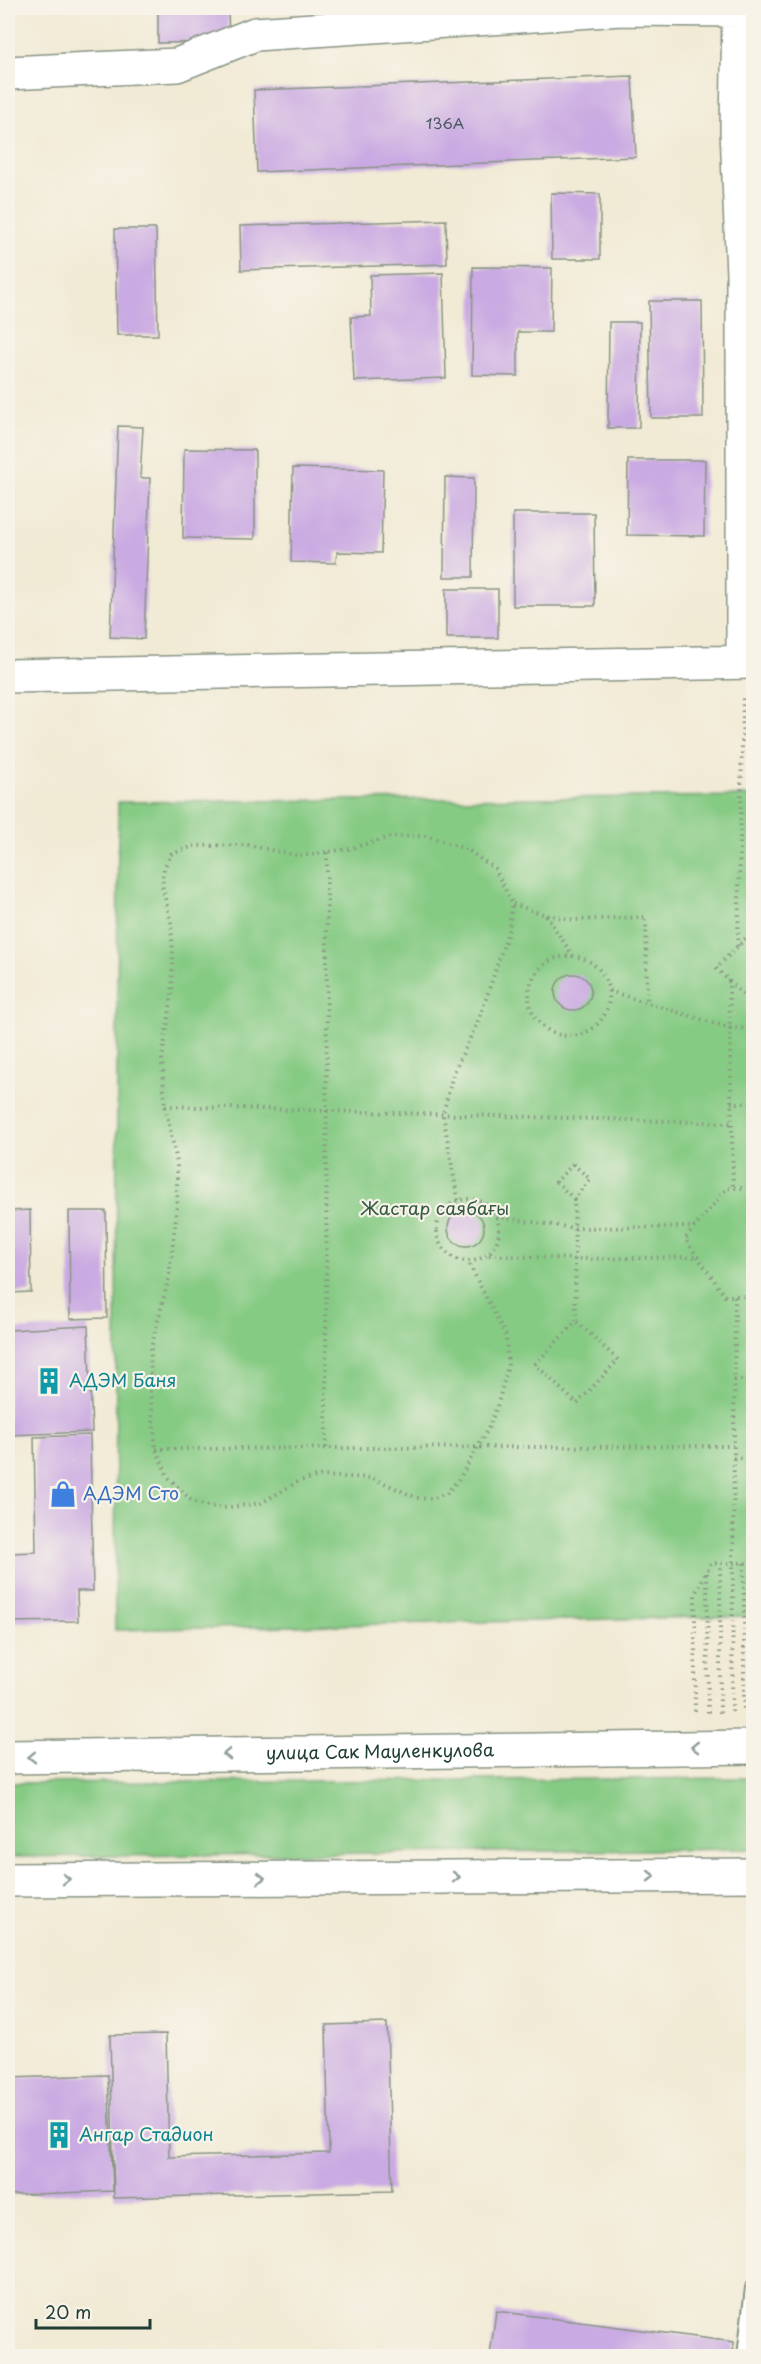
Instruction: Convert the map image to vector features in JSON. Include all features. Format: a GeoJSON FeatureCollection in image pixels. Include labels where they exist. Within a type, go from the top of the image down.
{"type":"FeatureCollection","features":[{"type":"Feature","properties":{"kind":"street"},"geometry":{"type":"LineString","coordinates":[[8,73],[177,65],[255,21],[621,8],[738,9],[737,130],[748,274],[748,662],[8,676]]}},
{"type":"Feature","properties":{"kind":"street","name":"улица Сак Мауленкулова"},"geometry":{"type":"LineString","coordinates":[[8,1757],[753,1746]]}},
{"type":"Feature","properties":{"kind":"street"},"geometry":{"type":"LineString","coordinates":[[8,1880],[753,1875]]}},
{"type":"Feature","properties":{"kind":"lane"},"geometry":{"type":"LineString","coordinates":[[746,2356],[753,2288]]}},
{"type":"Feature","properties":{"kind":"path"},"geometry":{"type":"LineString","coordinates":[[738,946],[748,662]]}},
{"type":"Feature","properties":{"kind":"path"},"geometry":{"type":"LineString","coordinates":[[458,1200],[443,1114],[453,1074],[480,1017],[509,929],[512,903],[495,869],[468,850],[427,836],[392,837],[348,849],[300,856],[248,845],[194,846],[171,854],[164,868],[162,885],[171,923],[173,954],[172,995],[162,1059],[165,1106],[177,1162],[177,1207],[169,1276],[151,1348],[150,1392],[156,1449],[168,1477],[190,1499],[203,1505],[223,1508],[241,1508],[261,1503],[299,1481],[320,1476],[373,1478],[417,1498],[430,1499],[447,1493],[461,1476],[497,1407],[508,1366],[506,1336],[468,1262]]}},
{"type":"Feature","properties":{"kind":"path"},"geometry":{"type":"LineString","coordinates":[[326,1448],[327,852]]}},
{"type":"Feature","properties":{"kind":"path"},"geometry":{"type":"LineString","coordinates":[[512,903],[545,915],[575,920],[646,917],[647,1003]]}},
{"type":"Feature","properties":{"kind":"path"},"geometry":{"type":"LineString","coordinates":[[545,915],[573,956]]}},
{"type":"Feature","properties":{"kind":"path"},"geometry":{"type":"LineString","coordinates":[[753,936],[751,933],[716,968],[753,1003]]}},
{"type":"Feature","properties":{"kind":"path"},"geometry":{"type":"LineString","coordinates":[[573,956],[586,960],[596,968],[604,978],[609,991],[608,1004],[603,1017],[595,1027],[584,1034],[571,1037],[557,1035],[545,1029],[536,1019],[530,1007],[528,994],[531,982],[538,970],[548,962],[560,957],[573,956]]}},
{"type":"Feature","properties":{"kind":"path"},"geometry":{"type":"LineString","coordinates":[[729,980],[733,1188]]}},
{"type":"Feature","properties":{"kind":"path"},"geometry":{"type":"LineString","coordinates":[[609,991],[729,1028],[753,1029]]}},
{"type":"Feature","properties":{"kind":"path"},"geometry":{"type":"LineString","coordinates":[[731,1103],[753,1103]]}},
{"type":"Feature","properties":{"kind":"path"},"geometry":{"type":"LineString","coordinates":[[165,1106],[732,1123]]}},
{"type":"Feature","properties":{"kind":"path"},"geometry":{"type":"LineString","coordinates":[[574,1199],[556,1182],[573,1164],[590,1179],[574,1199],[576,1320],[535,1364],[577,1404],[618,1360],[576,1320]]}},
{"type":"Feature","properties":{"kind":"path"},"geometry":{"type":"LineString","coordinates":[[753,1188],[727,1188],[685,1239],[725,1296],[753,1296]]}},
{"type":"Feature","properties":{"kind":"path"},"geometry":{"type":"LineString","coordinates":[[489,1255],[499,1237],[500,1227],[497,1217],[485,1204],[477,1200],[458,1200],[448,1206],[441,1214],[437,1224],[437,1236],[447,1254],[457,1260],[475,1261],[489,1255],[575,1259],[697,1257]]}},
{"type":"Feature","properties":{"kind":"path"},"geometry":{"type":"LineString","coordinates":[[497,1217],[574,1228],[695,1227]]}},
{"type":"Feature","properties":{"kind":"path"},"geometry":{"type":"LineString","coordinates":[[732,1714],[735,1296]]}},
{"type":"Feature","properties":{"kind":"path"},"geometry":{"type":"LineString","coordinates":[[734,1380],[753,1380]]}},
{"type":"Feature","properties":{"kind":"path"},"geometry":{"type":"LineString","coordinates":[[156,1449],[733,1446]]}},
{"type":"Feature","properties":{"kind":"path"},"geometry":{"type":"LineString","coordinates":[[733,1458],[753,1458]]}},
{"type":"Feature","properties":{"kind":"path"},"geometry":{"type":"LineString","coordinates":[[695,1713],[695,1594],[711,1563],[753,1563]]}},
{"type":"Feature","properties":{"kind":"path"},"geometry":{"type":"LineString","coordinates":[[720,1563],[720,1714]]}},
{"type":"Feature","properties":{"kind":"path"},"geometry":{"type":"LineString","coordinates":[[744,1563],[744,1714]]}},
{"type":"Feature","properties":{"kind":"path"},"geometry":{"type":"LineString","coordinates":[[707,1571],[708,1713]]}},
{"type":"Feature","properties":{"kind":"green space","name":"Жастар саябағы"},"geometry":{"type":"Polygon","coordinates":[[[753,796],[753,1616],[115,1630],[118,802],[753,796]]]}},
{"type":"Feature","properties":{"kind":"green space"},"geometry":{"type":"Polygon","coordinates":[[[753,1778],[753,1849],[8,1857],[8,1783],[753,1778]]]}},
{"type":"Feature","properties":{"kind":"building"},"geometry":{"type":"Polygon","coordinates":[[[158,8],[228,8],[229,42],[158,43],[158,8]]]}},
{"type":"Feature","properties":{"kind":"building"},"geometry":{"type":"Polygon","coordinates":[[[632,76],[636,157],[257,172],[254,90],[632,76]]]}},
{"type":"Feature","properties":{"kind":"building"},"geometry":{"type":"Polygon","coordinates":[[[551,193],[600,194],[600,259],[552,259],[551,193]]]}},
{"type":"Feature","properties":{"kind":"building"},"geometry":{"type":"Polygon","coordinates":[[[446,220],[447,264],[241,270],[240,226],[446,220]]]}},
{"type":"Feature","properties":{"kind":"building"},"geometry":{"type":"Polygon","coordinates":[[[115,229],[156,229],[158,335],[117,335],[115,229]]]}},
{"type":"Feature","properties":{"kind":"building"},"geometry":{"type":"Polygon","coordinates":[[[473,267],[552,268],[551,332],[518,332],[518,376],[472,375],[473,267]]]}},
{"type":"Feature","properties":{"kind":"building"},"geometry":{"type":"Polygon","coordinates":[[[443,273],[446,378],[354,381],[351,317],[371,316],[370,275],[443,273]]]}},
{"type":"Feature","properties":{"kind":"building"},"geometry":{"type":"Polygon","coordinates":[[[649,301],[702,301],[703,418],[651,418],[649,301]]]}},
{"type":"Feature","properties":{"kind":"building"},"geometry":{"type":"Polygon","coordinates":[[[609,322],[640,322],[639,428],[608,428],[609,322]]]}},
{"type":"Feature","properties":{"kind":"building"},"geometry":{"type":"Polygon","coordinates":[[[118,426],[143,427],[140,478],[150,478],[144,639],[110,637],[118,426]]]}},
{"type":"Feature","properties":{"kind":"building"},"geometry":{"type":"Polygon","coordinates":[[[184,449],[255,450],[255,539],[183,538],[184,449]]]}},
{"type":"Feature","properties":{"kind":"building"},"geometry":{"type":"Polygon","coordinates":[[[628,460],[705,460],[704,536],[627,535],[628,460]]]}},
{"type":"Feature","properties":{"kind":"building"},"geometry":{"type":"Polygon","coordinates":[[[293,468],[383,470],[381,553],[337,552],[336,563],[291,562],[293,468]]]}},
{"type":"Feature","properties":{"kind":"building"},"geometry":{"type":"Polygon","coordinates":[[[445,477],[474,478],[473,577],[444,577],[445,477]]]}},
{"type":"Feature","properties":{"kind":"building"},"geometry":{"type":"Polygon","coordinates":[[[513,513],[594,513],[595,606],[513,606],[513,513]]]}},
{"type":"Feature","properties":{"kind":"building"},"geometry":{"type":"Polygon","coordinates":[[[446,589],[498,589],[498,638],[446,638],[446,589]]]}},
{"type":"Feature","properties":{"kind":"building"},"geometry":{"type":"Polygon","coordinates":[[[573,974],[586,979],[591,992],[586,1005],[573,1010],[560,1005],[555,992],[560,979],[573,974]]]}},
{"type":"Feature","properties":{"kind":"building"},"geometry":{"type":"Polygon","coordinates":[[[30,1210],[31,1292],[8,1293],[8,1211],[30,1210]]]}},
{"type":"Feature","properties":{"kind":"building"},"geometry":{"type":"Polygon","coordinates":[[[466,1210],[479,1215],[484,1228],[479,1241],[466,1246],[453,1241],[448,1228],[453,1215],[466,1210]]]}},
{"type":"Feature","properties":{"kind":"building"},"geometry":{"type":"Polygon","coordinates":[[[69,1211],[106,1211],[107,1318],[70,1319],[69,1211]]]}},
{"type":"Feature","properties":{"kind":"building","name":"АДЭМ Баня"},"geometry":{"type":"Polygon","coordinates":[[[88,1326],[92,1432],[8,1435],[8,1330],[88,1326]]]}},
{"type":"Feature","properties":{"kind":"building","name":"АДЭМ Сто"},"geometry":{"type":"Polygon","coordinates":[[[90,1435],[93,1591],[77,1591],[78,1621],[8,1622],[8,1553],[36,1552],[34,1437],[90,1435]]]}},
{"type":"Feature","properties":{"kind":"building"},"geometry":{"type":"Polygon","coordinates":[[[387,2023],[392,2191],[114,2198],[110,2035],[166,2034],[169,2157],[329,2153],[326,2025],[387,2023]]]}},
{"type":"Feature","properties":{"kind":"building","name":"Ангар Стадион"},"geometry":{"type":"Polygon","coordinates":[[[108,2075],[113,2191],[8,2195],[8,2078],[108,2075]]]}},
{"type":"Feature","properties":{"kind":"building"},"geometry":{"type":"Polygon","coordinates":[[[496,2311],[734,2342],[733,2356],[490,2356],[496,2311]]]}},
{"type":"Feature","properties":{"kind":"place","name":"АДЭМ Баня"},"geometry":{"type":"Point","coordinates":[49,1381]}},
{"type":"Feature","properties":{"kind":"place","name":"АДЭМ Сто"},"geometry":{"type":"Point","coordinates":[63,1494]}},
{"type":"Feature","properties":{"kind":"place","name":"Ангар Стадион"},"geometry":{"type":"Point","coordinates":[59,2135]}}]}
